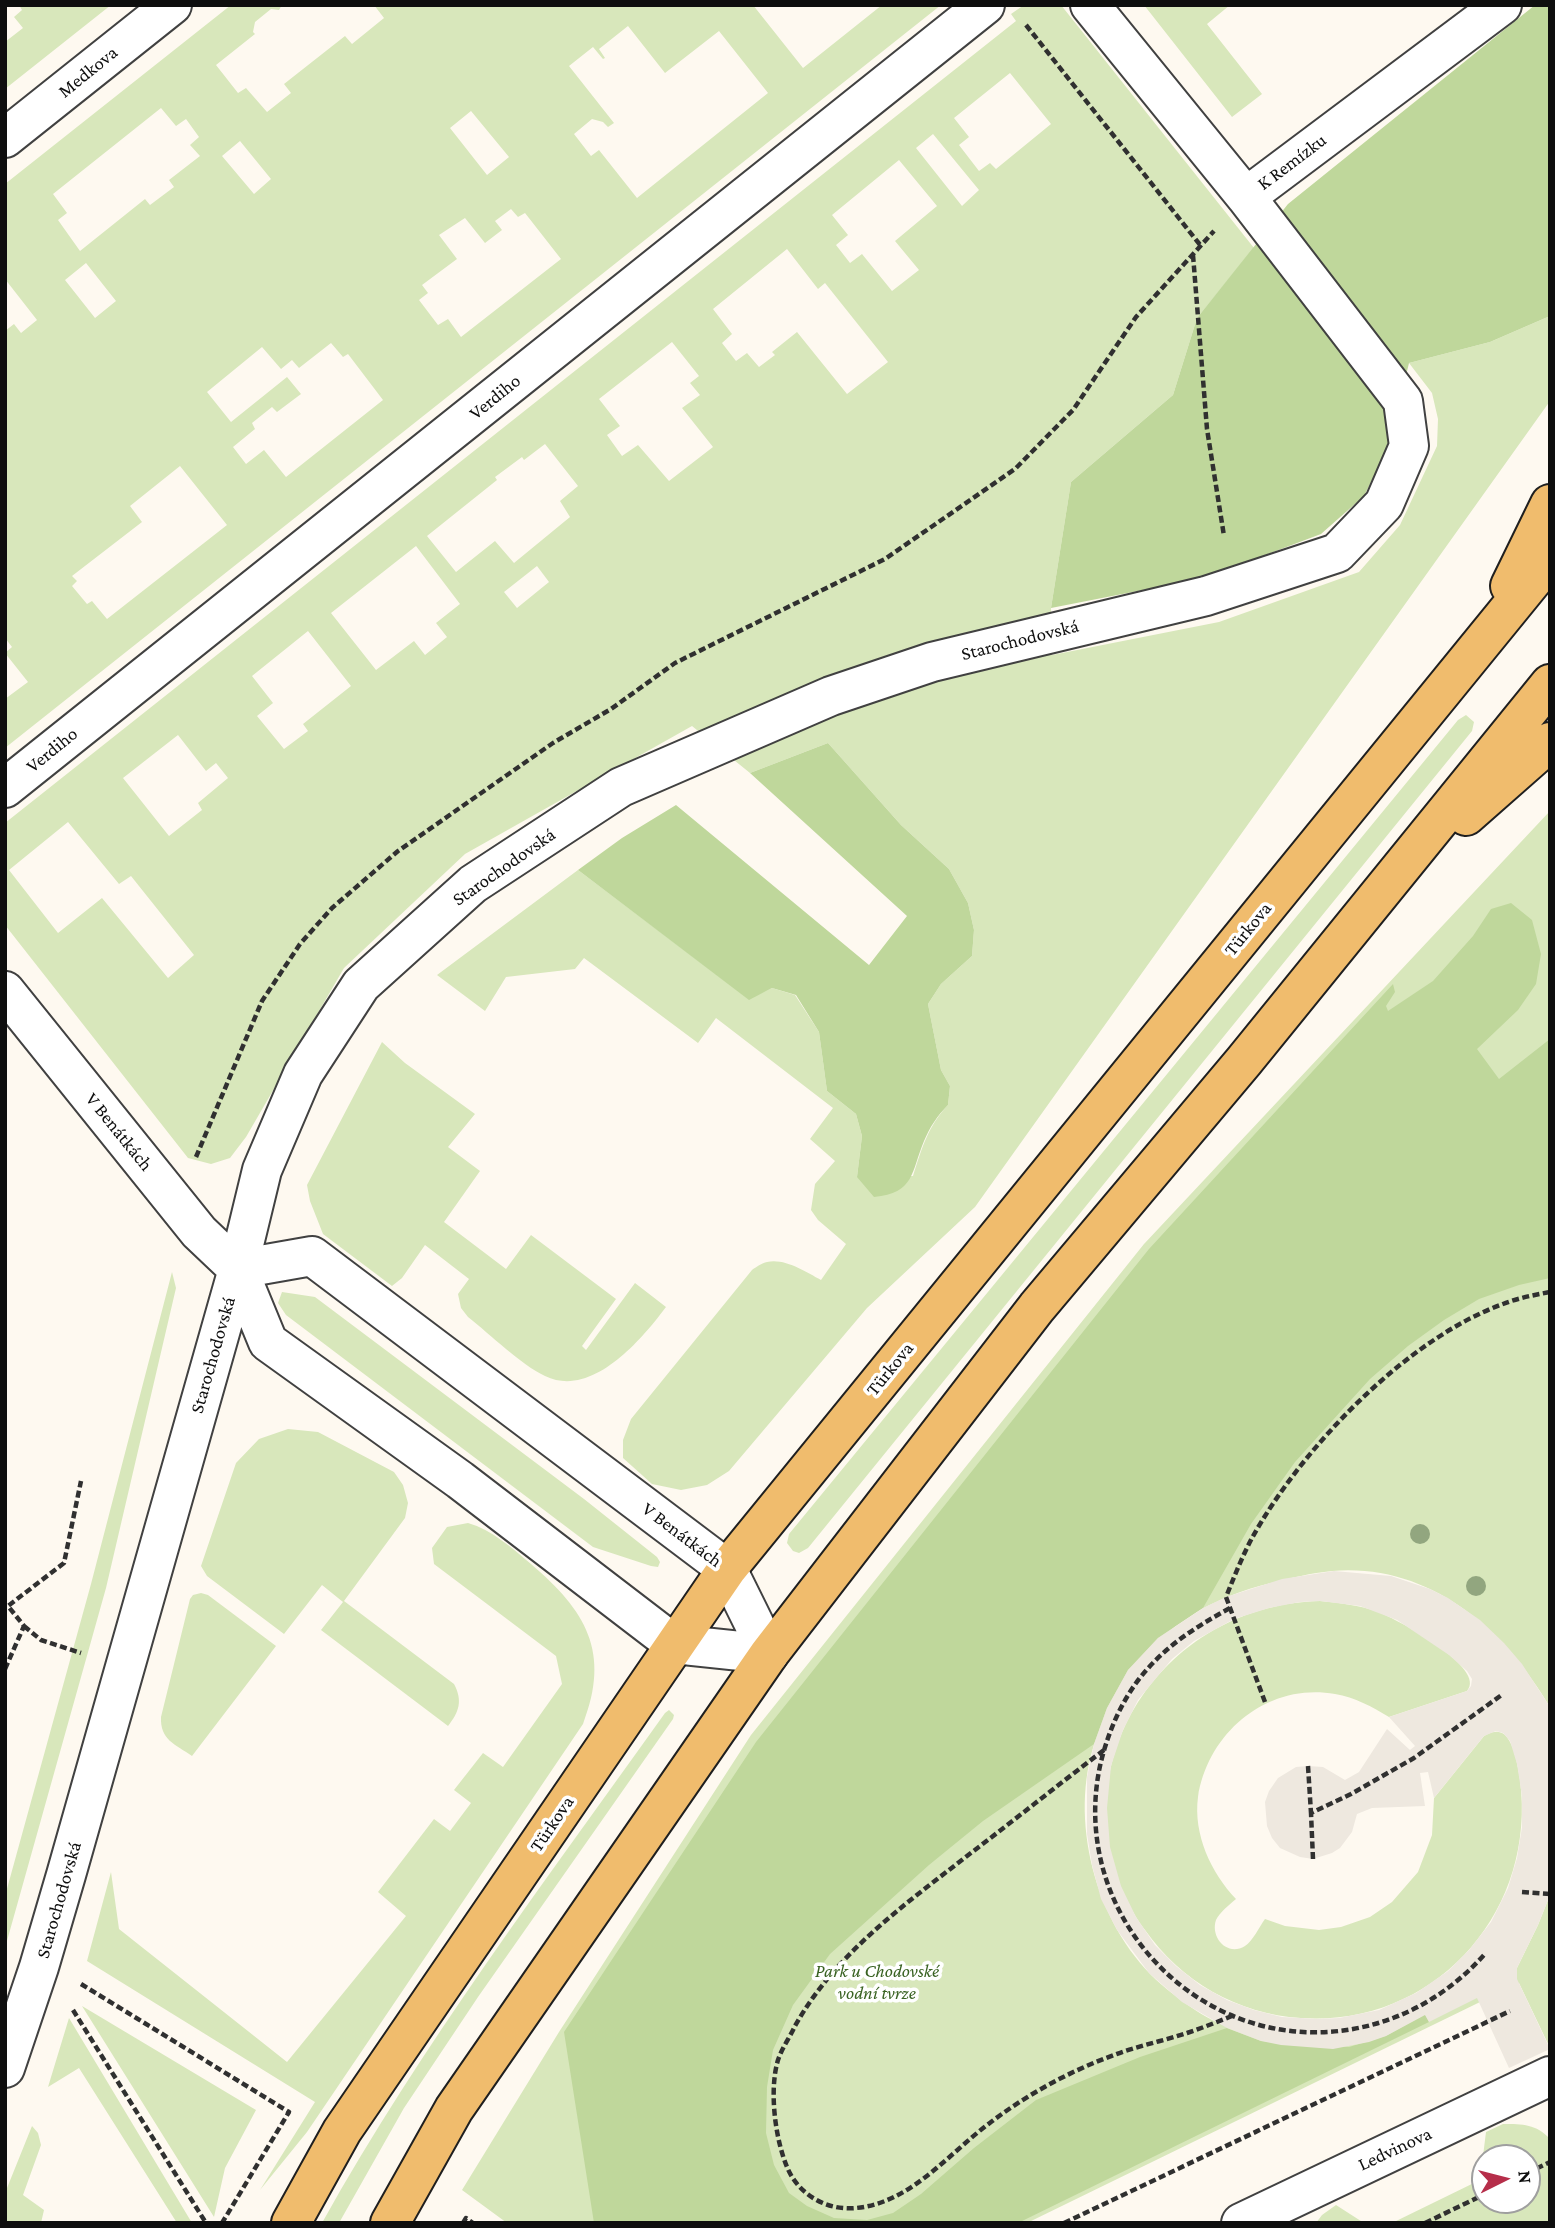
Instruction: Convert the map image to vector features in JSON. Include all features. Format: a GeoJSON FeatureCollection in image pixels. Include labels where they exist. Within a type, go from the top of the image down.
{"type":"FeatureCollection","features":[{"type":"Feature","properties":{"kind":"main road"},"geometry":{"type":"LineString","coordinates":[[1486,635],[1550,504]]}},
{"type":"Feature","properties":{"kind":"main road","name":"Türkova"},"geometry":{"type":"LineString","coordinates":[[291,2223],[342,2131],[727,1569],[1550,559]]}},
{"type":"Feature","properties":{"kind":"main road"},"geometry":{"type":"LineString","coordinates":[[390,2223],[454,2109],[769,1654],[1037,1307],[1244,1061],[1550,684]]}},
{"type":"Feature","properties":{"kind":"main road"},"geometry":{"type":"LineString","coordinates":[[1383,889],[1550,742]]}},
{"type":"Feature","properties":{"kind":"street","name":"Medkova"},"geometry":{"type":"LineString","coordinates":[[5,138],[172,5]]}},
{"type":"Feature","properties":{"kind":"street","name":"K Remízku"},"geometry":{"type":"LineString","coordinates":[[1090,5],[1246,197],[1502,5]]}},
{"type":"Feature","properties":{"kind":"street","name":"Verdiho"},"geometry":{"type":"LineString","coordinates":[[5,788],[1002,10]]}},
{"type":"Feature","properties":{"kind":"street","name":"Starochodovská"},"geometry":{"type":"LineString","coordinates":[[5,2068],[39,1967],[238,1269],[262,1170],[303,1074],[361,985],[473,884],[621,788],[831,696],[932,662],[1206,596],[1337,553],[1384,504],[1409,446],[1403,401],[1246,197]]}},
{"type":"Feature","properties":{"kind":"street","name":"V Benátkách"},"geometry":{"type":"LineString","coordinates":[[5,991],[200,1232],[238,1269],[268,1342],[460,1480],[674,1644]]}},
{"type":"Feature","properties":{"kind":"street","name":"V Benátkách"},"geometry":{"type":"LineString","coordinates":[[238,1269],[312,1256],[727,1569],[769,1654]]}},
{"type":"Feature","properties":{"kind":"street"},"geometry":{"type":"LineString","coordinates":[[674,1644],[769,1654]]}},
{"type":"Feature","properties":{"kind":"street","name":"Ledvinova"},"geometry":{"type":"LineString","coordinates":[[1259,2219],[1547,2083]]}},
{"type":"Feature","properties":{"kind":"path"},"geometry":{"type":"LineString","coordinates":[[1002,10],[1201,246]]}},
{"type":"Feature","properties":{"kind":"path"},"geometry":{"type":"LineString","coordinates":[[191,1169],[262,1001],[300,944],[332,908],[398,851],[553,743],[611,709],[674,663],[885,559],[1015,469],[1073,410],[1136,317],[1246,197]]}},
{"type":"Feature","properties":{"kind":"path"},"geometry":{"type":"LineString","coordinates":[[1193,254],[1207,429],[1224,536]]}},
{"type":"Feature","properties":{"kind":"path"},"geometry":{"type":"LineString","coordinates":[[1265,1702],[1226,1597],[1253,1537],[1276,1501],[1335,1425],[1420,1349],[1465,1321],[1503,1304],[1550,1292]]}},
{"type":"Feature","properties":{"kind":"path"},"geometry":{"type":"LineString","coordinates":[[73,1650],[41,1640],[24,1626],[8,1606],[64,1563],[81,1480]]}},
{"type":"Feature","properties":{"kind":"path"},"geometry":{"type":"LineString","coordinates":[[1230,1608],[1192,1629],[1162,1653],[1138,1681],[1118,1714],[1104,1750],[1097,1781],[1095,1814],[1098,1846],[1105,1878],[1117,1908],[1133,1936],[1177,1983],[1203,2002],[1232,2016],[1275,2029],[1297,2032],[1320,2033],[1364,2027],[1407,2013],[1464,1976],[1484,1955]]}},
{"type":"Feature","properties":{"kind":"path"},"geometry":{"type":"LineString","coordinates":[[5,1669],[24,1626]]}},
{"type":"Feature","properties":{"kind":"path"},"geometry":{"type":"LineString","coordinates":[[1311,1813],[1414,1758],[1503,1694]]}},
{"type":"Feature","properties":{"kind":"path"},"geometry":{"type":"LineString","coordinates":[[1104,1750],[884,1922],[837,1966],[809,2002],[778,2061],[774,2112],[787,2166],[798,2187],[839,2208],[858,2208],[889,2200],[925,2178],[990,2123],[1033,2093],[1114,2054],[1189,2033],[1232,2016]]}},
{"type":"Feature","properties":{"kind":"path"},"geometry":{"type":"LineString","coordinates":[[1308,1766],[1313,1859]]}},
{"type":"Feature","properties":{"kind":"path"},"geometry":{"type":"LineString","coordinates":[[1522,1892],[1550,1894]]}},
{"type":"Feature","properties":{"kind":"path"},"geometry":{"type":"LineString","coordinates":[[39,1967],[72,1978],[289,2112],[222,2223]]}},
{"type":"Feature","properties":{"kind":"path"},"geometry":{"type":"LineString","coordinates":[[66,1998],[206,2223]]}},
{"type":"Feature","properties":{"kind":"path"},"geometry":{"type":"LineString","coordinates":[[1064,2223],[1510,2011]]}},
{"type":"Feature","properties":{"kind":"path"},"geometry":{"type":"LineString","coordinates":[[1425,2223],[1471,2201]]}},
{"type":"Feature","properties":{"kind":"path"},"geometry":{"type":"LineString","coordinates":[[465,2220],[474,2223]]}},
{"type":"Feature","properties":{"kind":"green space"},"geometry":{"type":"Polygon","coordinates":[[[19,5],[111,5],[5,89],[5,42],[23,28],[14,17],[22,10],[19,5]]]}},
{"type":"Feature","properties":{"kind":"green space"},"geometry":{"type":"Polygon","coordinates":[[[231,5],[282,5],[279,10],[271,9],[255,22],[255,34],[216,65],[238,93],[246,88],[267,112],[291,93],[284,84],[345,36],[352,44],[384,18],[374,5],[753,5],[803,68],[882,5],[941,5],[5,748],[5,699],[28,682],[5,653],[12,647],[5,638],[5,331],[14,324],[21,333],[37,320],[5,279],[5,184],[231,5]],[[628,26],[599,49],[605,58],[593,47],[569,66],[614,123],[608,127],[603,122],[592,119],[574,134],[591,156],[599,150],[637,198],[768,93],[719,31],[665,73],[628,26]],[[161,108],[53,194],[67,213],[58,220],[80,251],[145,199],[150,205],[174,187],[169,180],[200,156],[190,145],[199,137],[186,119],[176,126],[161,108]],[[471,111],[450,128],[487,175],[509,157],[471,111]],[[240,141],[222,156],[254,194],[271,179],[240,141]],[[511,209],[495,221],[502,230],[485,243],[465,218],[439,235],[457,259],[422,285],[428,293],[419,300],[438,325],[448,319],[461,337],[561,259],[525,213],[518,217],[511,209]],[[86,263],[65,280],[95,318],[116,301],[86,263]],[[331,343],[299,368],[292,360],[281,369],[262,347],[207,392],[231,422],[287,377],[301,394],[277,412],[272,407],[252,423],[255,429],[233,447],[246,464],[264,450],[286,477],[383,400],[348,354],[343,357],[331,343]],[[180,466],[130,506],[142,522],[72,576],[77,581],[72,586],[87,604],[92,601],[107,619],[227,525],[180,466]]]}},
{"type":"Feature","properties":{"kind":"green space"},"geometry":{"type":"Polygon","coordinates":[[[1024,5],[1061,5],[1254,248],[1197,318],[1173,395],[1071,482],[1051,608],[1052,655],[1219,622],[1359,572],[1400,525],[1437,446],[1438,419],[1432,393],[1409,363],[1490,342],[1550,316],[1550,401],[975,1207],[867,1308],[729,1471],[707,1485],[681,1490],[652,1484],[623,1458],[623,1440],[631,1419],[752,1270],[765,1263],[781,1262],[821,1280],[846,1244],[818,1220],[811,1210],[815,1184],[835,1161],[810,1139],[833,1108],[716,1018],[698,1043],[584,958],[575,969],[506,977],[485,1011],[437,975],[578,870],[749,999],[772,988],[795,995],[819,1032],[827,1091],[856,1114],[862,1136],[857,1177],[913,1176],[931,1129],[948,1105],[950,1086],[941,1070],[928,1004],[941,984],[972,956],[974,930],[968,903],[949,869],[901,825],[828,743],[750,773],[692,726],[465,854],[344,968],[246,1137],[230,1158],[211,1164],[188,1158],[5,925],[5,823],[1016,21],[1011,14],[1024,5]],[[1010,73],[954,118],[969,137],[959,145],[979,171],[990,163],[996,169],[1051,124],[1010,73]],[[933,134],[916,148],[962,206],[979,190],[933,134]],[[899,160],[832,215],[848,235],[836,245],[850,263],[862,254],[892,291],[919,270],[895,241],[937,206],[899,160]],[[787,249],[713,309],[732,334],[722,343],[736,361],[747,353],[759,367],[775,355],[772,352],[797,332],[847,394],[888,362],[825,283],[818,289],[787,249]],[[672,342],[599,399],[620,426],[607,435],[622,456],[638,445],[669,481],[713,447],[682,408],[700,395],[690,383],[699,376],[672,342]],[[545,444],[524,460],[522,457],[427,536],[456,572],[495,541],[514,563],[570,517],[560,501],[578,486],[545,444]],[[416,546],[331,613],[376,670],[414,641],[425,655],[447,637],[436,623],[460,604],[416,546]],[[537,566],[504,592],[517,608],[549,582],[537,566]],[[308,631],[252,676],[273,703],[257,716],[284,749],[308,731],[303,724],[351,686],[308,631]],[[178,735],[123,778],[169,836],[202,810],[198,803],[228,778],[216,763],[206,771],[178,735]],[[68,822],[9,870],[58,933],[102,898],[168,978],[194,955],[131,876],[119,884],[68,822]]]}},
{"type":"Feature","properties":{"kind":"green space"},"geometry":{"type":"Polygon","coordinates":[[[1144,5],[1230,5],[1207,24],[1262,94],[1232,117],[1144,5]]]}},
{"type":"Feature","properties":{"kind":"green space"},"geometry":{"type":"Polygon","coordinates":[[[1535,5],[1550,5],[1550,316],[1490,342],[1409,363],[1389,446],[1364,496],[1321,534],[1204,578],[1051,608],[1071,482],[1173,395],[1197,318],[1288,204],[1535,5]]]}},
{"type":"Feature","properties":{"kind":"green space"},"geometry":{"type":"Polygon","coordinates":[[[1466,715],[1474,722],[1472,731],[808,1548],[799,1553],[793,1551],[787,1543],[789,1534],[1458,720],[1466,715]]]}},
{"type":"Feature","properties":{"kind":"green space"},"geometry":{"type":"Polygon","coordinates":[[[828,743],[901,825],[949,869],[968,903],[974,930],[972,956],[941,984],[928,1004],[941,1070],[950,1086],[948,1105],[929,1131],[910,1179],[897,1191],[874,1197],[857,1177],[862,1136],[856,1114],[827,1091],[819,1032],[796,995],[772,988],[749,1000],[578,870],[622,838],[676,805],[869,965],[907,916],[750,773],[828,743]]]}},
{"type":"Feature","properties":{"kind":"green space","name":"Park u Chodovské vodní tvrze"},"geometry":{"type":"Polygon","coordinates":[[[1550,811],[1550,1707],[1510,1651],[1460,1606],[1431,1590],[1400,1578],[1367,1571],[1316,1573],[1250,1589],[1220,1600],[1181,1621],[1171,1630],[1096,1741],[1086,1779],[1085,1811],[1095,1876],[1106,1907],[1121,1936],[1140,1963],[1162,1985],[1196,2010],[1219,2023],[1276,2044],[1289,2043],[1517,1968],[1550,1895],[1550,2048],[1519,1983],[1027,2223],[507,2223],[462,2190],[559,2032],[751,1735],[1144,1244],[1550,811]]]}},
{"type":"Feature","properties":{"kind":"green space","name":"Park u Chodovské vodní tvrze"},"geometry":{"type":"Polygon","coordinates":[[[1511,903],[1532,920],[1541,954],[1536,984],[1518,1010],[1477,1049],[1499,1079],[1550,1039],[1550,1278],[1479,1299],[1408,1346],[1370,1379],[1295,1462],[1251,1524],[1203,1608],[1158,1638],[1128,1670],[1107,1708],[1094,1744],[983,1821],[929,1865],[830,1954],[793,2005],[773,2050],[767,2087],[766,2133],[774,2165],[789,2193],[807,2206],[834,2218],[867,2220],[893,2213],[921,2194],[1036,2100],[1140,2057],[1227,2028],[1261,2041],[1349,2047],[1386,2036],[1425,2014],[1429,2022],[1018,2223],[594,2223],[564,2032],[756,1742],[1149,1249],[1393,984],[1395,992],[1386,1006],[1388,1011],[1433,981],[1473,936],[1491,909],[1511,903]]]}},
{"type":"Feature","properties":{"kind":"green space"},"geometry":{"type":"Polygon","coordinates":[[[382,1042],[405,1063],[475,1114],[448,1147],[480,1171],[444,1222],[506,1269],[531,1235],[616,1299],[582,1346],[586,1350],[635,1283],[666,1307],[644,1335],[614,1362],[598,1373],[580,1379],[563,1381],[545,1376],[516,1357],[468,1317],[461,1308],[458,1294],[469,1279],[425,1245],[402,1278],[392,1286],[323,1234],[310,1201],[307,1185],[382,1042]]]}},
{"type":"Feature","properties":{"kind":"green space"},"geometry":{"type":"Polygon","coordinates":[[[172,1272],[176,1288],[106,1588],[5,1948],[5,1896],[91,1584],[172,1272]]]}},
{"type":"Feature","properties":{"kind":"green space"},"geometry":{"type":"Polygon","coordinates":[[[282,1292],[315,1297],[584,1499],[657,1557],[660,1562],[658,1567],[593,1547],[286,1315],[278,1303],[282,1292]]]}},
{"type":"Feature","properties":{"kind":"green space"},"geometry":{"type":"Polygon","coordinates":[[[288,1429],[318,1432],[394,1472],[403,1485],[408,1503],[405,1518],[344,1601],[454,1684],[458,1706],[448,1726],[321,1630],[343,1602],[322,1585],[284,1634],[207,1576],[201,1566],[236,1463],[259,1439],[288,1429]]]}},
{"type":"Feature","properties":{"kind":"green space"},"geometry":{"type":"Polygon","coordinates":[[[468,1523],[493,1535],[524,1558],[550,1581],[579,1616],[593,1654],[594,1675],[591,1698],[583,1724],[307,2132],[260,2190],[315,2102],[87,1961],[111,1872],[119,1929],[287,2062],[406,1916],[378,1892],[434,1819],[450,1831],[471,1803],[454,1790],[483,1753],[503,1767],[562,1684],[556,1656],[434,1564],[432,1548],[447,1527],[468,1523]]]}},
{"type":"Feature","properties":{"kind":"green space"},"geometry":{"type":"Polygon","coordinates":[[[201,1593],[208,1595],[276,1646],[192,1756],[166,1736],[161,1717],[190,1599],[201,1593]]]}},
{"type":"Feature","properties":{"kind":"green space"},"geometry":{"type":"Polygon","coordinates":[[[1320,1601],[1378,1612],[1420,1634],[1465,1670],[1470,1681],[1467,1691],[1389,1717],[1342,1695],[1310,1692],[1287,1696],[1265,1704],[1245,1717],[1228,1733],[1214,1752],[1204,1773],[1197,1811],[1206,1852],[1219,1877],[1236,1899],[1216,1920],[1215,1933],[1218,1939],[1226,1947],[1238,1949],[1248,1944],[1265,1919],[1285,1926],[1319,1930],[1341,1927],[1370,1917],[1392,1902],[1418,1872],[1432,1835],[1434,1798],[1484,1736],[1491,1733],[1506,1736],[1513,1750],[1520,1780],[1521,1828],[1512,1874],[1494,1916],[1467,1952],[1434,1981],[1394,2003],[1350,2016],[1301,2018],[1255,2010],[1212,1992],[1176,1965],[1159,1948],[1145,1930],[1117,1875],[1106,1819],[1112,1764],[1132,1713],[1164,1669],[1207,1634],[1260,1610],[1320,1601]]]}},
{"type":"Feature","properties":{"kind":"green space"},"geometry":{"type":"Polygon","coordinates":[[[669,1710],[674,1715],[673,1719],[478,1997],[404,2108],[339,2223],[322,2223],[401,2091],[443,2027],[669,1710]]]}},
{"type":"Feature","properties":{"kind":"green space"},"geometry":{"type":"Polygon","coordinates":[[[82,2006],[256,2110],[225,2168],[214,2217],[82,2006]]]}},
{"type":"Feature","properties":{"kind":"green space"},"geometry":{"type":"Polygon","coordinates":[[[69,2018],[192,2223],[177,2223],[79,2068],[48,2087],[69,2018]]]}},
{"type":"Feature","properties":{"kind":"green space"},"geometry":{"type":"Polygon","coordinates":[[[1503,2124],[1534,2128],[1550,2139],[1550,2223],[1392,2223],[1471,2184],[1471,2214],[1541,2214],[1541,2144],[1484,2144],[1486,2132],[1503,2124]]]}},
{"type":"Feature","properties":{"kind":"green space"},"geometry":{"type":"Polygon","coordinates":[[[32,2126],[38,2133],[41,2145],[23,2195],[44,2210],[41,2223],[5,2223],[5,2193],[32,2126]]]}},
{"type":"Feature","properties":{"kind":"green space"},"geometry":{"type":"Polygon","coordinates":[[[1336,2205],[1364,2223],[1316,2223],[1336,2205]]]}},
{"type":"Feature","properties":{"kind":"shaded area"},"geometry":{"type":"Polygon","coordinates":[[[1334,1571],[1391,1576],[1430,1589],[1480,1620],[1504,1643],[1522,1664],[1550,1707],[1550,1895],[1517,1968],[1517,1979],[1550,2049],[1509,2068],[1477,1998],[1429,2022],[1425,2015],[1369,2042],[1333,2049],[1261,2041],[1227,2028],[1182,2002],[1149,1973],[1117,1930],[1101,1899],[1087,1834],[1087,1777],[1094,1744],[1107,1708],[1128,1670],[1158,1638],[1203,1608],[1226,1597],[1282,1579],[1334,1571]],[[1320,1601],[1269,1608],[1234,1619],[1194,1641],[1172,1659],[1138,1700],[1123,1730],[1111,1766],[1107,1808],[1110,1847],[1121,1886],[1136,1917],[1155,1945],[1200,1985],[1227,2000],[1282,2017],[1339,2018],[1379,2010],[1416,1993],[1448,1971],[1491,1922],[1508,1888],[1517,1858],[1522,1827],[1522,1796],[1517,1764],[1510,1741],[1503,1733],[1496,1731],[1484,1736],[1434,1798],[1428,1772],[1420,1773],[1425,1806],[1372,1808],[1357,1814],[1352,1832],[1340,1848],[1332,1853],[1313,1859],[1300,1857],[1280,1848],[1272,1838],[1267,1826],[1265,1802],[1278,1778],[1296,1767],[1308,1766],[1323,1767],[1345,1780],[1359,1772],[1387,1729],[1410,1750],[1415,1746],[1389,1717],[1467,1691],[1471,1686],[1472,1679],[1467,1671],[1449,1655],[1397,1620],[1360,1606],[1320,1601]]]}}]}
